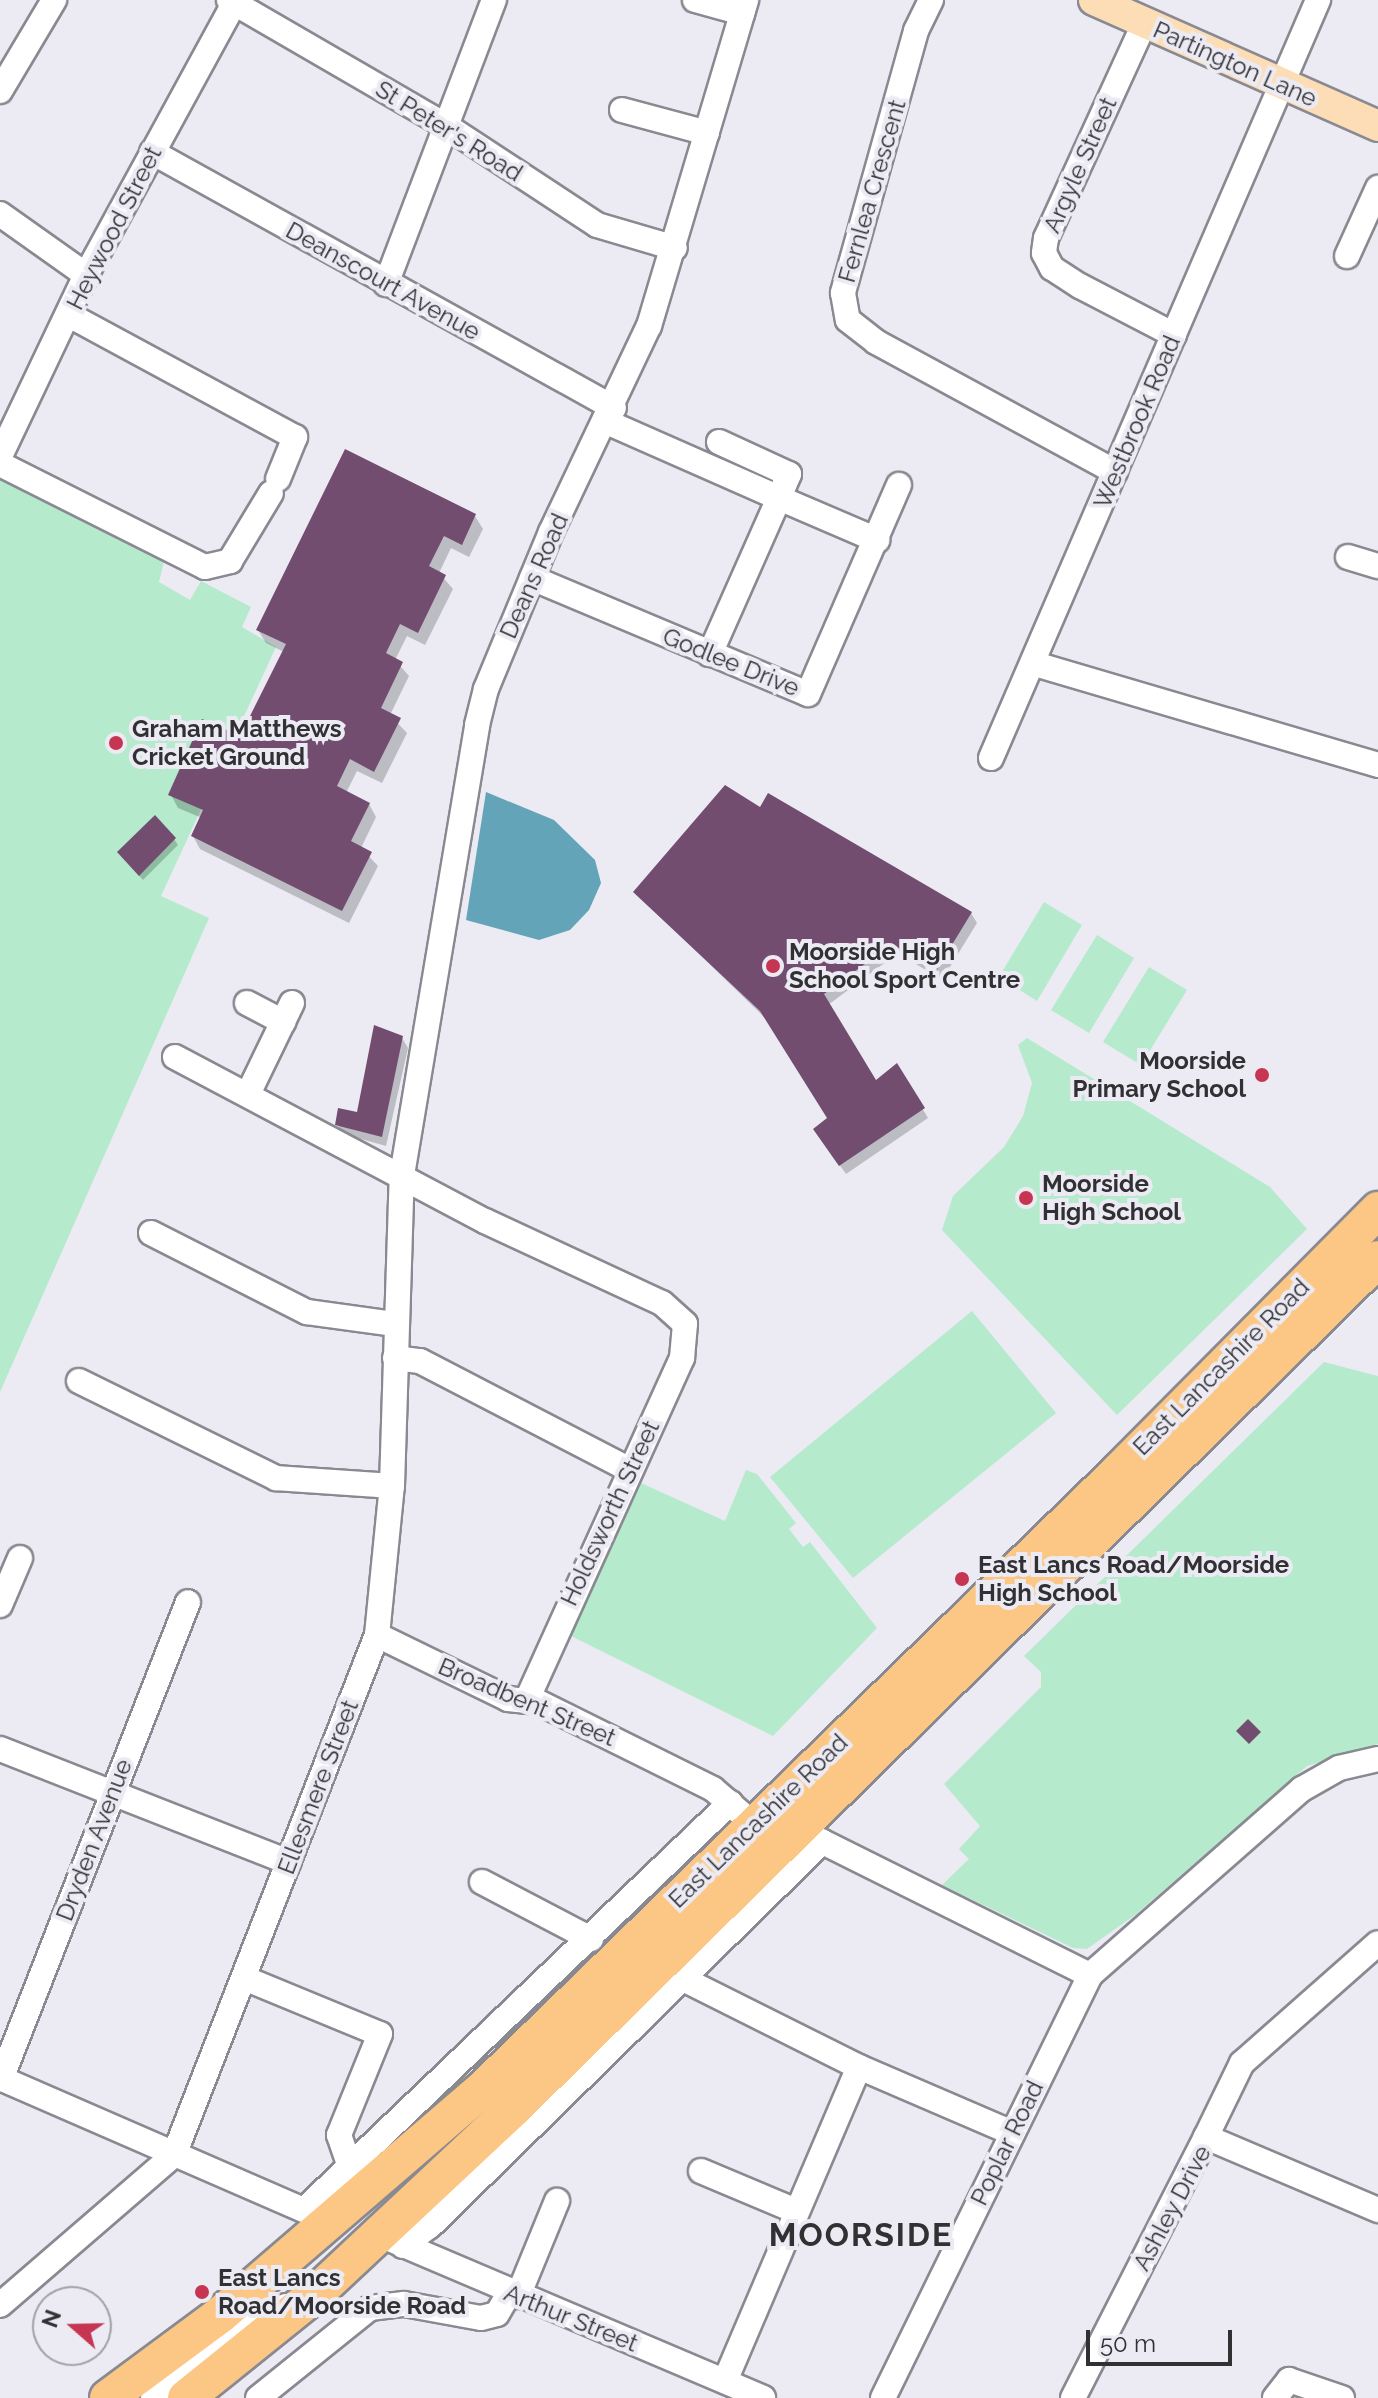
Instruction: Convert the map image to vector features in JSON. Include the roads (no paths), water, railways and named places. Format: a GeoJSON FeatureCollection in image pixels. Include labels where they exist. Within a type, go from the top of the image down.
{"type":"FeatureCollection","features":[{"type":"Feature","properties":{"kind":"highway","name":"East Lancashire Road"},"geometry":{"type":"LineString","coordinates":[[108,2398],[220,2315],[317,2216],[486,2086],[742,1814],[1378,1210]]}},
{"type":"Feature","properties":{"kind":"highway","name":"East Lancashire Road"},"geometry":{"type":"LineString","coordinates":[[186,2398],[314,2295],[394,2238],[812,1836],[1378,1259]]}},
{"type":"Feature","properties":{"kind":"main road","name":"Partington Lane"},"geometry":{"type":"LineString","coordinates":[[1094,0],[1378,126]]}},
{"type":"Feature","properties":{"kind":"street"},"geometry":{"type":"LineString","coordinates":[[0,91],[54,0]]}},
{"type":"Feature","properties":{"kind":"street"},"geometry":{"type":"LineString","coordinates":[[386,284],[494,0]]}},
{"type":"Feature","properties":{"kind":"street"},"geometry":{"type":"LineString","coordinates":[[695,0],[744,7]]}},
{"type":"Feature","properties":{"kind":"street","name":"Fernlea Crescent"},"geometry":{"type":"LineString","coordinates":[[931,0],[916,31],[843,293],[848,320],[876,342],[1115,472]]}},
{"type":"Feature","properties":{"kind":"street","name":"Westbrook Road"},"geometry":{"type":"LineString","coordinates":[[991,758],[1035,664],[1318,0]]}},
{"type":"Feature","properties":{"kind":"street","name":"St Peter's Road"},"geometry":{"type":"LineString","coordinates":[[231,1],[265,8],[597,225],[675,248]]}},
{"type":"Feature","properties":{"kind":"street","name":"Heywood Street"},"geometry":{"type":"LineString","coordinates":[[0,456],[10,410],[69,315],[86,275],[231,1]]}},
{"type":"Feature","properties":{"kind":"street","name":"Deans Road"},"geometry":{"type":"LineString","coordinates":[[404,1164],[481,708],[532,578],[611,415],[675,248],[744,7]]}},
{"type":"Feature","properties":{"kind":"street","name":"Argyle Street"},"geometry":{"type":"LineString","coordinates":[[1144,24],[1046,238],[1044,253],[1052,268],[1080,286],[1174,335]]}},
{"type":"Feature","properties":{"kind":"street"},"geometry":{"type":"LineString","coordinates":[[622,110],[707,133]]}},
{"type":"Feature","properties":{"kind":"street","name":"Deanscourt Avenue"},"geometry":{"type":"LineString","coordinates":[[146,160],[386,284],[611,415],[727,474],[877,540]]}},
{"type":"Feature","properties":{"kind":"street"},"geometry":{"type":"LineString","coordinates":[[1347,256],[1378,188]]}},
{"type":"Feature","properties":{"kind":"street"},"geometry":{"type":"LineString","coordinates":[[0,214],[86,275]]}},
{"type":"Feature","properties":{"kind":"street"},"geometry":{"type":"LineString","coordinates":[[0,464],[205,567],[230,561],[274,486],[295,437],[69,315]]}},
{"type":"Feature","properties":{"kind":"street"},"geometry":{"type":"LineString","coordinates":[[710,654],[789,474],[728,446],[727,474]]}},
{"type":"Feature","properties":{"kind":"street","name":"Godlee Drive"},"geometry":{"type":"LineString","coordinates":[[532,578],[808,694],[899,485]]}},
{"type":"Feature","properties":{"kind":"street"},"geometry":{"type":"LineString","coordinates":[[1348,557],[1378,566]]}},
{"type":"Feature","properties":{"kind":"street"},"geometry":{"type":"LineString","coordinates":[[1035,664],[1378,765]]}},
{"type":"Feature","properties":{"kind":"street"},"geometry":{"type":"LineString","coordinates":[[247,1003],[288,1012],[248,1094]]}},
{"type":"Feature","properties":{"kind":"street"},"geometry":{"type":"LineString","coordinates":[[175,1057],[248,1094],[404,1164]]}},
{"type":"Feature","properties":{"kind":"street","name":"Ellesmere Street"},"geometry":{"type":"LineString","coordinates":[[0,2305],[174,2155],[377,1635],[392,1486],[395,1324],[404,1164]]}},
{"type":"Feature","properties":{"kind":"street","name":"Holdsworth Street"},"geometry":{"type":"LineString","coordinates":[[404,1164],[485,1221],[662,1303],[685,1324],[682,1358],[527,1700]]}},
{"type":"Feature","properties":{"kind":"street"},"geometry":{"type":"LineString","coordinates":[[151,1233],[307,1312],[395,1324]]}},
{"type":"Feature","properties":{"kind":"street"},"geometry":{"type":"LineString","coordinates":[[395,1358],[420,1361],[630,1470]]}},
{"type":"Feature","properties":{"kind":"street"},"geometry":{"type":"LineString","coordinates":[[79,1381],[276,1478],[392,1486]]}},
{"type":"Feature","properties":{"kind":"street"},"geometry":{"type":"LineString","coordinates":[[0,1605],[20,1558]]}},
{"type":"Feature","properties":{"kind":"street","name":"Dryden Avenue"},"geometry":{"type":"LineString","coordinates":[[1,2079],[188,1602]]}},
{"type":"Feature","properties":{"kind":"street","name":"Broadbent Street"},"geometry":{"type":"LineString","coordinates":[[377,1635],[508,1699],[527,1700],[713,1789],[742,1814]]}},
{"type":"Feature","properties":{"kind":"street"},"geometry":{"type":"LineString","coordinates":[[0,1749],[289,1862]]}},
{"type":"Feature","properties":{"kind":"street"},"geometry":{"type":"LineString","coordinates":[[394,2238],[430,2226],[683,1979],[812,1836],[1090,1975],[1302,1789],[1339,1768],[1378,1759]]}},
{"type":"Feature","properties":{"kind":"street"},"geometry":{"type":"LineString","coordinates":[[1,2079],[317,2216],[350,2167],[591,1939],[742,1814]]}},
{"type":"Feature","properties":{"kind":"street"},"geometry":{"type":"LineString","coordinates":[[482,1882],[591,1939]]}},
{"type":"Feature","properties":{"kind":"street"},"geometry":{"type":"LineString","coordinates":[[1206,2137],[1242,2063],[1378,1943]]}},
{"type":"Feature","properties":{"kind":"street","name":"Poplar Road"},"geometry":{"type":"LineString","coordinates":[[883,2398],[1090,1975]]}},
{"type":"Feature","properties":{"kind":"street"},"geometry":{"type":"LineString","coordinates":[[244,1978],[380,2034],[339,2135],[350,2167]]}},
{"type":"Feature","properties":{"kind":"street"},"geometry":{"type":"LineString","coordinates":[[683,1979],[859,2067],[1012,2133]]}},
{"type":"Feature","properties":{"kind":"street"},"geometry":{"type":"LineString","coordinates":[[725,2381],[859,2067]]}},
{"type":"Feature","properties":{"kind":"street","name":"Ashley Drive"},"geometry":{"type":"LineString","coordinates":[[1073,2398],[1206,2137],[1378,2210]]}},
{"type":"Feature","properties":{"kind":"street"},"geometry":{"type":"LineString","coordinates":[[701,2171],[796,2211]]}},
{"type":"Feature","properties":{"kind":"street"},"geometry":{"type":"LineString","coordinates":[[258,2398],[370,2308],[404,2304],[481,2318],[497,2314],[514,2294],[557,2201]]}},
{"type":"Feature","properties":{"kind":"street","name":"Arthur Street"},"geometry":{"type":"LineString","coordinates":[[394,2238],[514,2294],[763,2398]]}},
{"type":"Feature","properties":{"kind":"street"},"geometry":{"type":"LineString","coordinates":[[153,2398],[256,2318],[314,2295]]}},
{"type":"Feature","properties":{"kind":"street"},"geometry":{"type":"LineString","coordinates":[[1275,2398],[1289,2380],[1342,2398]]}},
{"type":"Feature","properties":{"kind":"water"},"geometry":{"type":"Polygon","coordinates":[[[486,792],[554,820],[595,860],[601,883],[589,910],[570,930],[539,940],[466,920],[486,792]]]}},
{"type":"Feature","properties":{"kind":"place","name":"Graham Matthews Cricket Ground"},"geometry":{"type":"Point","coordinates":[116,743]}},
{"type":"Feature","properties":{"kind":"place","name":"Moorside High School Sport Centre"},"geometry":{"type":"Point","coordinates":[773,966]}},
{"type":"Feature","properties":{"kind":"place","name":"Moorside Primary School"},"geometry":{"type":"Point","coordinates":[1262,1075]}},
{"type":"Feature","properties":{"kind":"place","name":"Moorside High School"},"geometry":{"type":"Point","coordinates":[1026,1198]}},
{"type":"Feature","properties":{"kind":"place","name":"East Lancs Road/Moorside High School"},"geometry":{"type":"Point","coordinates":[962,1579]}},
{"type":"Feature","properties":{"kind":"place","name":"East Lancs Road/Moorside Road"},"geometry":{"type":"Point","coordinates":[202,2292]}},
{"type":"Feature","properties":{"kind":"district","name":"MOORSIDE"},"geometry":{"type":"Point","coordinates":[861,2235]}}]}
